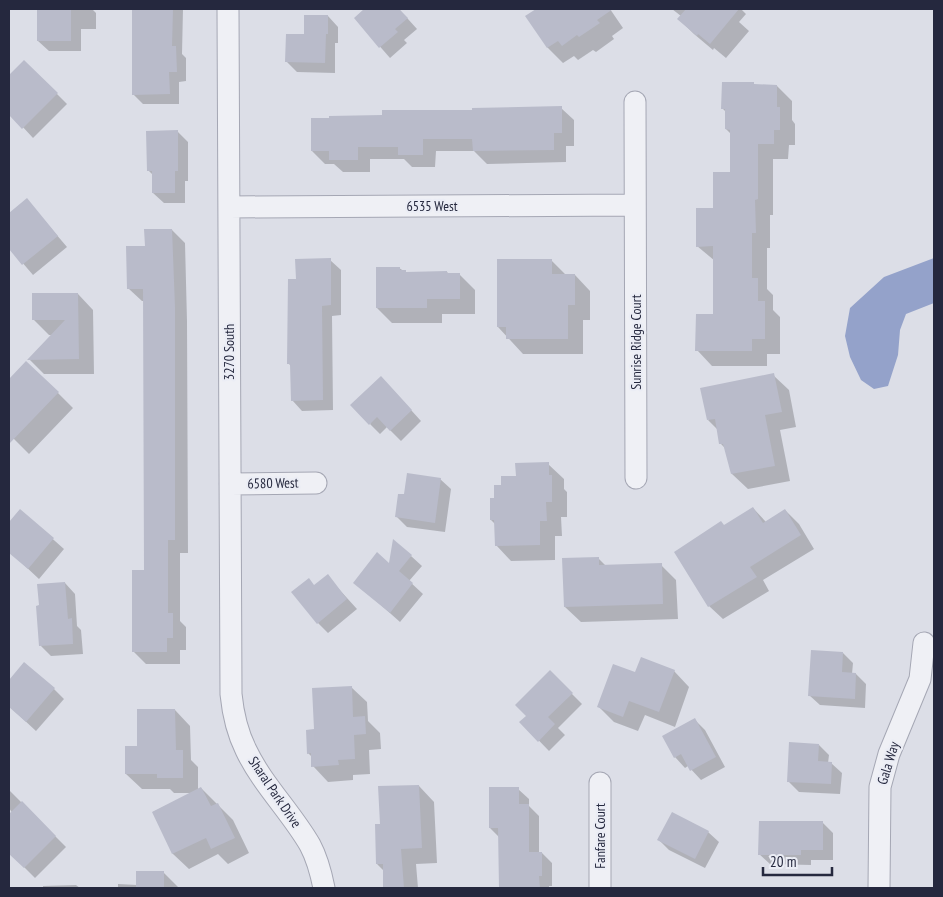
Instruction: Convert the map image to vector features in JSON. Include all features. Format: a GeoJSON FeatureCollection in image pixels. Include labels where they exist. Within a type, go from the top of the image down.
{"type":"FeatureCollection","features":[{"type":"Feature","properties":{"kind":"street","name":"3270 South"},"geometry":{"type":"LineString","coordinates":[[228,9],[231,694]]}},
{"type":"Feature","properties":{"kind":"street","name":"Sunrise Ridge Court"},"geometry":{"type":"LineString","coordinates":[[635,102],[636,478]]}},
{"type":"Feature","properties":{"kind":"street","name":"6535 West"},"geometry":{"type":"LineString","coordinates":[[229,207],[635,205]]}},
{"type":"Feature","properties":{"kind":"street","name":"6580 West"},"geometry":{"type":"LineString","coordinates":[[230,484],[316,483]]}},
{"type":"Feature","properties":{"kind":"street","name":"Gala Way"},"geometry":{"type":"LineString","coordinates":[[879,888],[880,787],[889,754],[920,679],[924,642]]}},
{"type":"Feature","properties":{"kind":"street","name":"Sharal Park Drive"},"geometry":{"type":"LineString","coordinates":[[231,694],[234,716],[246,749],[265,781],[311,846],[317,860],[324,888]]}},
{"type":"Feature","properties":{"kind":"street","name":"Fanfare Court"},"geometry":{"type":"LineString","coordinates":[[600,783],[600,888]]}},
{"type":"Feature","properties":{"kind":"water"},"geometry":{"type":"Polygon","coordinates":[[[934,258],[934,303],[906,314],[900,330],[898,355],[888,386],[874,389],[861,380],[850,357],[845,336],[850,308],[884,277],[934,258]]]}},
{"type":"Feature","properties":{"kind":"building"},"geometry":{"type":"Polygon","coordinates":[[[37,9],[71,9],[71,41],[37,41],[37,9]]]}},
{"type":"Feature","properties":{"kind":"building"},"geometry":{"type":"Polygon","coordinates":[[[132,9],[173,9],[172,46],[176,46],[177,72],[169,72],[170,94],[132,95],[132,9]]]}},
{"type":"Feature","properties":{"kind":"building"},"geometry":{"type":"Polygon","coordinates":[[[364,9],[399,9],[408,18],[395,29],[398,32],[379,48],[354,18],[364,9]]]}},
{"type":"Feature","properties":{"kind":"building"},"geometry":{"type":"Polygon","coordinates":[[[536,9],[613,9],[597,20],[600,23],[579,37],[577,35],[562,46],[558,41],[547,48],[525,16],[536,9]]]}},
{"type":"Feature","properties":{"kind":"building"},"geometry":{"type":"Polygon","coordinates":[[[686,9],[739,9],[710,44],[677,19],[686,9]]]}},
{"type":"Feature","properties":{"kind":"building"},"geometry":{"type":"Polygon","coordinates":[[[304,15],[328,15],[325,63],[285,62],[286,34],[304,34],[304,15]]]}},
{"type":"Feature","properties":{"kind":"building"},"geometry":{"type":"Polygon","coordinates":[[[24,60],[58,93],[22,129],[9,115],[9,75],[24,60]]]}},
{"type":"Feature","properties":{"kind":"building"},"geometry":{"type":"Polygon","coordinates":[[[722,82],[754,82],[754,84],[777,85],[777,107],[780,107],[780,130],[774,130],[774,144],[758,144],[758,199],[755,200],[756,233],[752,233],[752,278],[758,278],[758,301],[765,301],[765,339],[752,339],[752,351],[695,351],[696,314],[713,314],[713,246],[696,247],[696,208],[713,208],[713,172],[730,172],[730,130],[725,129],[725,109],[721,109],[722,82]]]}},
{"type":"Feature","properties":{"kind":"building"},"geometry":{"type":"Polygon","coordinates":[[[562,106],[562,133],[554,133],[554,150],[473,151],[472,139],[423,139],[423,155],[398,155],[398,147],[358,147],[358,160],[329,160],[329,151],[311,151],[311,118],[382,115],[382,110],[472,110],[472,108],[562,106]]]}},
{"type":"Feature","properties":{"kind":"building"},"geometry":{"type":"Polygon","coordinates":[[[178,130],[178,171],[175,171],[175,193],[152,193],[152,171],[147,171],[146,131],[178,130]]]}},
{"type":"Feature","properties":{"kind":"building"},"geometry":{"type":"Polygon","coordinates":[[[27,198],[58,236],[22,265],[9,249],[9,213],[27,198]]]}},
{"type":"Feature","properties":{"kind":"building"},"geometry":{"type":"Polygon","coordinates":[[[144,229],[172,229],[175,307],[175,540],[168,540],[168,613],[173,613],[173,638],[167,638],[167,652],[132,652],[132,570],[144,570],[143,289],[127,289],[126,246],[145,246],[144,229]]]}},
{"type":"Feature","properties":{"kind":"building"},"geometry":{"type":"Polygon","coordinates":[[[331,258],[331,305],[322,306],[323,400],[291,401],[290,364],[287,364],[288,279],[296,279],[295,259],[331,258]]]}},
{"type":"Feature","properties":{"kind":"building"},"geometry":{"type":"Polygon","coordinates":[[[497,259],[552,259],[552,274],[575,274],[575,305],[568,305],[568,339],[506,339],[506,327],[497,327],[497,259]]]}},
{"type":"Feature","properties":{"kind":"building"},"geometry":{"type":"Polygon","coordinates":[[[376,267],[400,267],[400,270],[406,270],[406,272],[447,271],[447,273],[460,273],[460,299],[427,299],[427,308],[376,308],[376,267]]]}},
{"type":"Feature","properties":{"kind":"building"},"geometry":{"type":"Polygon","coordinates":[[[32,293],[78,293],[79,359],[27,360],[65,320],[32,320],[32,293]]]}},
{"type":"Feature","properties":{"kind":"building"},"geometry":{"type":"Polygon","coordinates":[[[26,361],[59,392],[9,444],[9,379],[26,361]]]}},
{"type":"Feature","properties":{"kind":"building"},"geometry":{"type":"Polygon","coordinates":[[[774,373],[782,412],[765,415],[775,466],[731,474],[723,444],[719,444],[715,419],[707,420],[700,388],[774,373]]]}},
{"type":"Feature","properties":{"kind":"building"},"geometry":{"type":"Polygon","coordinates":[[[381,376],[412,410],[390,431],[377,417],[369,425],[350,405],[381,376]]]}},
{"type":"Feature","properties":{"kind":"building"},"geometry":{"type":"Polygon","coordinates":[[[549,462],[549,475],[552,475],[552,502],[546,502],[547,521],[540,521],[540,545],[495,546],[494,520],[490,520],[490,498],[494,498],[494,485],[501,485],[501,476],[516,476],[515,463],[549,462]]]}},
{"type":"Feature","properties":{"kind":"building"},"geometry":{"type":"Polygon","coordinates":[[[407,473],[441,478],[435,523],[395,517],[398,494],[404,494],[407,473]]]}},
{"type":"Feature","properties":{"kind":"building"},"geometry":{"type":"Polygon","coordinates":[[[753,507],[763,523],[785,509],[801,535],[750,567],[757,577],[708,607],[674,552],[721,521],[724,525],[753,507]]]}},
{"type":"Feature","properties":{"kind":"building"},"geometry":{"type":"Polygon","coordinates":[[[20,509],[54,538],[28,569],[9,553],[9,522],[20,509]]]}},
{"type":"Feature","properties":{"kind":"building"},"geometry":{"type":"Polygon","coordinates":[[[393,539],[412,555],[399,571],[413,583],[390,613],[353,583],[377,552],[389,563],[393,539]]]}},
{"type":"Feature","properties":{"kind":"building"},"geometry":{"type":"Polygon","coordinates":[[[599,557],[599,565],[662,563],[663,604],[564,607],[562,558],[599,557]]]}},
{"type":"Feature","properties":{"kind":"building"},"geometry":{"type":"Polygon","coordinates":[[[328,574],[347,599],[317,624],[291,592],[309,578],[314,585],[328,574]]]}},
{"type":"Feature","properties":{"kind":"building"},"geometry":{"type":"Polygon","coordinates":[[[65,582],[68,619],[72,618],[73,644],[39,646],[36,606],[39,605],[37,584],[65,582]]]}},
{"type":"Feature","properties":{"kind":"building"},"geometry":{"type":"Polygon","coordinates":[[[811,650],[843,652],[842,672],[856,673],[855,699],[808,696],[811,650]]]}},
{"type":"Feature","properties":{"kind":"building"},"geometry":{"type":"Polygon","coordinates":[[[641,657],[675,670],[659,712],[629,701],[623,717],[597,707],[613,664],[635,672],[641,657]]]}},
{"type":"Feature","properties":{"kind":"building"},"geometry":{"type":"Polygon","coordinates":[[[24,662],[55,688],[26,722],[9,707],[9,680],[24,662]]]}},
{"type":"Feature","properties":{"kind":"building"},"geometry":{"type":"Polygon","coordinates":[[[550,670],[573,693],[548,717],[555,724],[538,742],[519,722],[526,716],[515,705],[550,670]]]}},
{"type":"Feature","properties":{"kind":"building"},"geometry":{"type":"Polygon","coordinates":[[[352,686],[353,717],[365,716],[366,734],[354,735],[355,759],[338,760],[339,765],[311,767],[311,753],[307,754],[306,730],[314,729],[312,688],[352,686]]]}},
{"type":"Feature","properties":{"kind":"building"},"geometry":{"type":"Polygon","coordinates":[[[137,709],[175,709],[176,750],[183,750],[183,778],[157,778],[157,774],[125,774],[125,746],[137,746],[137,709]]]}},
{"type":"Feature","properties":{"kind":"building"},"geometry":{"type":"Polygon","coordinates":[[[695,718],[716,757],[690,771],[681,754],[674,758],[662,736],[695,718]]]}},
{"type":"Feature","properties":{"kind":"building"},"geometry":{"type":"Polygon","coordinates":[[[789,742],[819,744],[818,761],[832,762],[831,784],[787,782],[789,742]]]}},
{"type":"Feature","properties":{"kind":"building"},"geometry":{"type":"Polygon","coordinates":[[[419,785],[422,848],[401,849],[404,888],[383,888],[383,864],[376,864],[375,824],[380,824],[378,786],[419,785]]]}},
{"type":"Feature","properties":{"kind":"building"},"geometry":{"type":"Polygon","coordinates":[[[201,787],[211,806],[218,803],[235,838],[211,849],[206,838],[172,854],[152,812],[201,787]]]}},
{"type":"Feature","properties":{"kind":"building"},"geometry":{"type":"Polygon","coordinates":[[[489,787],[519,787],[519,804],[529,804],[529,852],[542,852],[542,876],[539,876],[540,888],[499,888],[498,828],[489,828],[489,787]]]}},
{"type":"Feature","properties":{"kind":"building"},"geometry":{"type":"Polygon","coordinates":[[[22,801],[56,836],[24,868],[9,854],[9,814],[22,801]]]}},
{"type":"Feature","properties":{"kind":"building"},"geometry":{"type":"Polygon","coordinates":[[[672,812],[709,831],[695,859],[657,840],[672,812]]]}},
{"type":"Feature","properties":{"kind":"building"},"geometry":{"type":"Polygon","coordinates":[[[759,821],[823,821],[823,850],[801,850],[801,855],[758,855],[759,821]]]}},
{"type":"Feature","properties":{"kind":"building"},"geometry":{"type":"Polygon","coordinates":[[[136,871],[164,871],[164,888],[136,888],[136,871]]]}}]}
